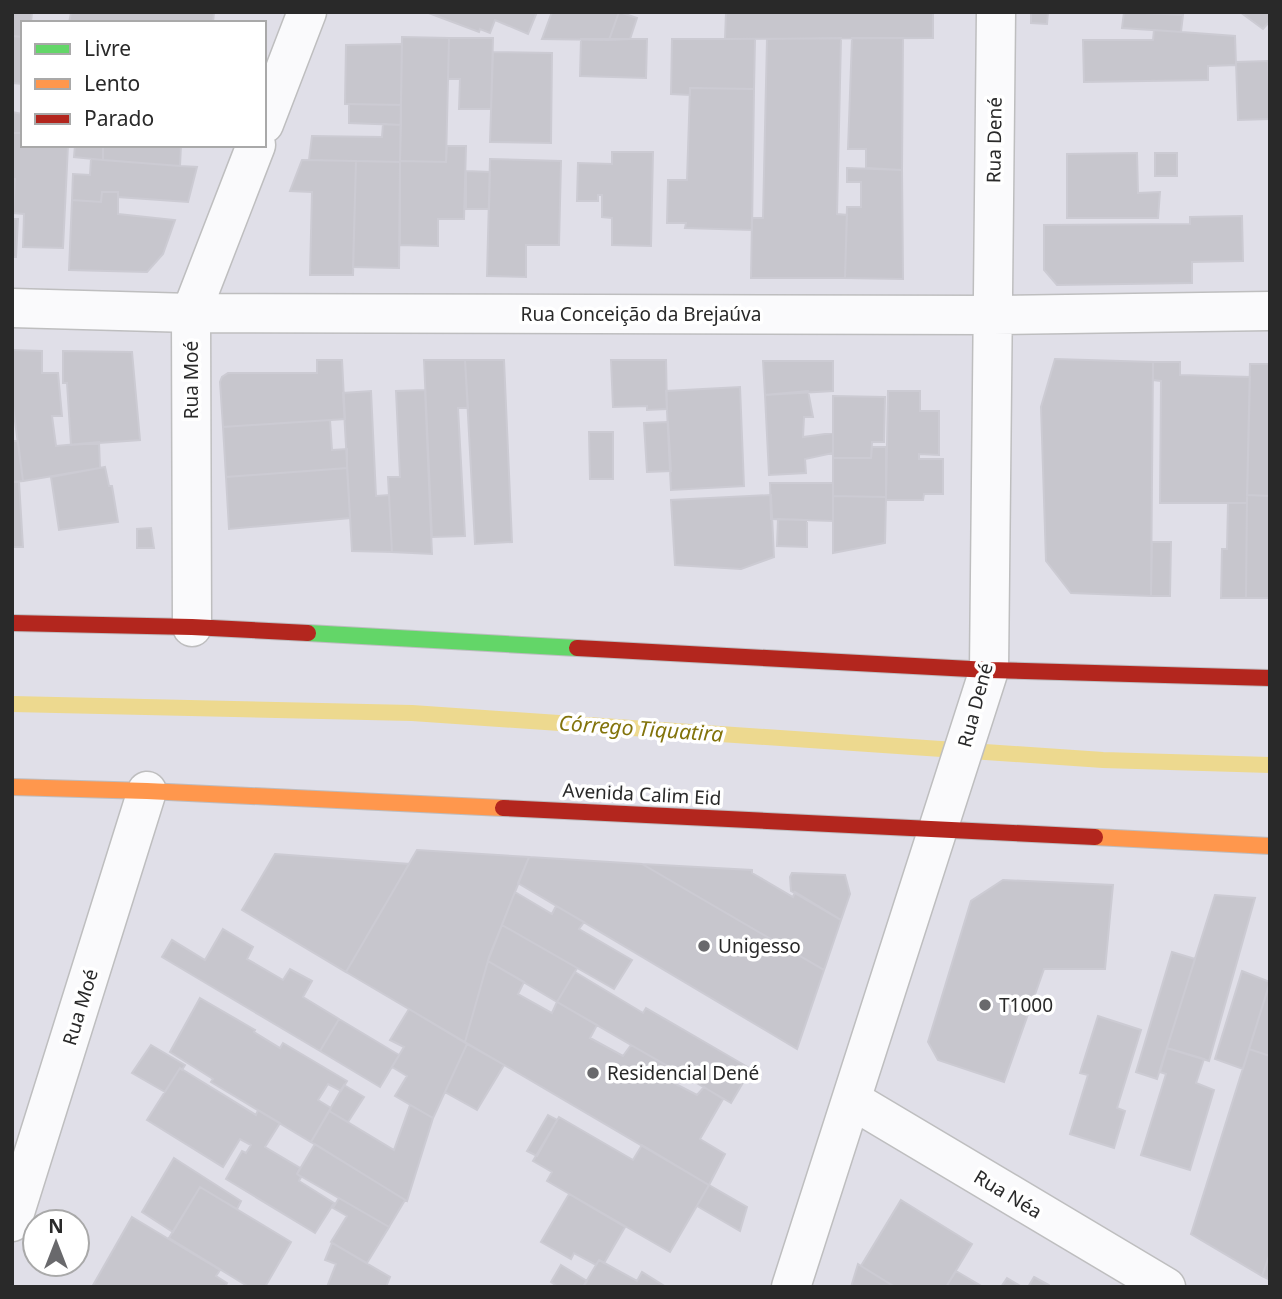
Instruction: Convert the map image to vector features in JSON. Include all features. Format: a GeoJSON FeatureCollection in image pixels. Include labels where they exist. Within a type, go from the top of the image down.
{"type":"FeatureCollection","features":[{"type":"Feature","properties":{"kind":"main road"},"geometry":{"type":"LineString","coordinates":[[12,623],[192,627],[989,670],[1270,678]]}},
{"type":"Feature","properties":{"kind":"main road","name":"Avenida Calim Eid"},"geometry":{"type":"LineString","coordinates":[[12,787],[147,791],[1270,846]]}},
{"type":"Feature","properties":{"kind":"street"},"geometry":{"type":"LineString","coordinates":[[266,119],[307,12]]}},
{"type":"Feature","properties":{"kind":"street","name":"Rua Dené"},"geometry":{"type":"LineString","coordinates":[[791,1287],[989,670],[996,12]]}},
{"type":"Feature","properties":{"kind":"street","name":"Rua Moé"},"geometry":{"type":"LineString","coordinates":[[192,627],[191,313],[255,147]]}},
{"type":"Feature","properties":{"kind":"street","name":"Rua Conceição da Brejaúva"},"geometry":{"type":"LineString","coordinates":[[12,308],[191,313],[993,315],[1270,311]]}},
{"type":"Feature","properties":{"kind":"street","name":"Rua Moé"},"geometry":{"type":"LineString","coordinates":[[12,1222],[147,791]]}},
{"type":"Feature","properties":{"kind":"street","name":"Rua Néa"},"geometry":{"type":"LineString","coordinates":[[852,1100],[1166,1287]]}},
{"type":"Feature","properties":{"kind":"building"},"geometry":{"type":"Polygon","coordinates":[[[12,12],[32,12],[31,21],[21,21],[21,37],[12,36],[12,12]]]}},
{"type":"Feature","properties":{"kind":"building"},"geometry":{"type":"Polygon","coordinates":[[[67,12],[214,12],[213,21],[69,21],[71,13],[67,12]]]}},
{"type":"Feature","properties":{"kind":"building"},"geometry":{"type":"Polygon","coordinates":[[[426,12],[537,12],[528,34],[495,20],[490,33],[480,29],[479,32],[426,12]]]}},
{"type":"Feature","properties":{"kind":"building"},"geometry":{"type":"Polygon","coordinates":[[[552,12],[619,12],[609,40],[542,39],[552,12]]]}},
{"type":"Feature","properties":{"kind":"building"},"geometry":{"type":"Polygon","coordinates":[[[619,12],[637,18],[630,39],[609,40],[619,12]]]}},
{"type":"Feature","properties":{"kind":"building"},"geometry":{"type":"Polygon","coordinates":[[[726,12],[933,12],[933,38],[725,39],[726,12]]]}},
{"type":"Feature","properties":{"kind":"building"},"geometry":{"type":"Polygon","coordinates":[[[1031,12],[1048,12],[1047,24],[1031,23],[1031,12]]]}},
{"type":"Feature","properties":{"kind":"building"},"geometry":{"type":"Polygon","coordinates":[[[1124,12],[1183,15],[1181,32],[1122,28],[1124,12]]]}},
{"type":"Feature","properties":{"kind":"building"},"geometry":{"type":"Polygon","coordinates":[[[1240,12],[1270,12],[1270,21],[1263,29],[1240,12]]]}},
{"type":"Feature","properties":{"kind":"building"},"geometry":{"type":"Polygon","coordinates":[[[1154,30],[1235,36],[1236,65],[1208,66],[1208,80],[1084,82],[1083,40],[1153,40],[1154,30]]]}},
{"type":"Feature","properties":{"kind":"building"},"geometry":{"type":"Polygon","coordinates":[[[12,36],[21,37],[21,84],[12,83],[12,36]]]}},
{"type":"Feature","properties":{"kind":"building"},"geometry":{"type":"Polygon","coordinates":[[[402,37],[449,38],[446,162],[400,161],[402,37]]]}},
{"type":"Feature","properties":{"kind":"building"},"geometry":{"type":"Polygon","coordinates":[[[449,38],[493,38],[491,109],[459,109],[460,79],[448,79],[449,38]]]}},
{"type":"Feature","properties":{"kind":"building"},"geometry":{"type":"Polygon","coordinates":[[[841,38],[837,214],[847,215],[845,278],[751,278],[752,218],[763,218],[767,39],[841,38]]]}},
{"type":"Feature","properties":{"kind":"building"},"geometry":{"type":"Polygon","coordinates":[[[852,38],[903,38],[902,170],[866,168],[866,149],[848,149],[852,38]]]}},
{"type":"Feature","properties":{"kind":"building"},"geometry":{"type":"Polygon","coordinates":[[[581,39],[647,39],[646,78],[580,76],[581,39]]]}},
{"type":"Feature","properties":{"kind":"building"},"geometry":{"type":"Polygon","coordinates":[[[672,39],[755,39],[754,89],[690,88],[690,95],[671,94],[672,39]]]}},
{"type":"Feature","properties":{"kind":"building"},"geometry":{"type":"Polygon","coordinates":[[[402,44],[401,105],[345,104],[346,45],[402,44]]]}},
{"type":"Feature","properties":{"kind":"building"},"geometry":{"type":"Polygon","coordinates":[[[493,52],[552,53],[551,143],[490,142],[493,52]]]}},
{"type":"Feature","properties":{"kind":"building"},"geometry":{"type":"Polygon","coordinates":[[[1268,61],[1270,119],[1238,120],[1236,62],[1268,61]]]}},
{"type":"Feature","properties":{"kind":"building"},"geometry":{"type":"Polygon","coordinates":[[[690,88],[754,89],[752,230],[685,228],[686,223],[667,223],[668,180],[687,180],[690,88]]]}},
{"type":"Feature","properties":{"kind":"building"},"geometry":{"type":"Polygon","coordinates":[[[349,104],[401,105],[401,125],[349,123],[349,104]]]}},
{"type":"Feature","properties":{"kind":"building"},"geometry":{"type":"Polygon","coordinates":[[[12,112],[21,114],[21,133],[12,133],[12,112]]]}},
{"type":"Feature","properties":{"kind":"building"},"geometry":{"type":"Polygon","coordinates":[[[383,124],[401,125],[400,162],[309,160],[312,136],[382,137],[383,124]]]}},
{"type":"Feature","properties":{"kind":"building"},"geometry":{"type":"Polygon","coordinates":[[[12,133],[21,133],[21,147],[68,147],[63,248],[23,247],[24,214],[13,213],[15,179],[12,179],[12,133]]]}},
{"type":"Feature","properties":{"kind":"building"},"geometry":{"type":"Polygon","coordinates":[[[447,146],[466,146],[464,219],[438,219],[438,246],[400,245],[400,161],[446,162],[447,146]]]}},
{"type":"Feature","properties":{"kind":"building"},"geometry":{"type":"Polygon","coordinates":[[[75,147],[103,147],[103,160],[74,157],[75,147]]]}},
{"type":"Feature","properties":{"kind":"building"},"geometry":{"type":"Polygon","coordinates":[[[103,147],[181,147],[180,166],[103,160],[103,147]]]}},
{"type":"Feature","properties":{"kind":"building"},"geometry":{"type":"Polygon","coordinates":[[[612,152],[653,152],[651,246],[612,245],[612,218],[602,217],[602,195],[598,195],[598,201],[577,201],[578,163],[612,164],[612,152]]]}},
{"type":"Feature","properties":{"kind":"building"},"geometry":{"type":"Polygon","coordinates":[[[1137,153],[1138,193],[1160,192],[1158,218],[1067,218],[1067,154],[1137,153]]]}},
{"type":"Feature","properties":{"kind":"building"},"geometry":{"type":"Polygon","coordinates":[[[1155,153],[1177,153],[1177,176],[1155,176],[1155,153]]]}},
{"type":"Feature","properties":{"kind":"building"},"geometry":{"type":"Polygon","coordinates":[[[91,159],[197,167],[188,202],[118,197],[118,192],[102,192],[101,202],[72,200],[73,174],[90,175],[91,159]]]}},
{"type":"Feature","properties":{"kind":"building"},"geometry":{"type":"Polygon","coordinates":[[[490,159],[561,161],[559,245],[526,245],[526,277],[487,276],[490,159]]]}},
{"type":"Feature","properties":{"kind":"building"},"geometry":{"type":"Polygon","coordinates":[[[302,160],[356,161],[353,275],[310,275],[312,192],[290,191],[302,160]]]}},
{"type":"Feature","properties":{"kind":"building"},"geometry":{"type":"Polygon","coordinates":[[[356,161],[400,162],[399,268],[353,267],[356,161]]]}},
{"type":"Feature","properties":{"kind":"building"},"geometry":{"type":"Polygon","coordinates":[[[847,168],[902,170],[903,279],[845,278],[847,207],[861,207],[861,182],[847,182],[847,168]]]}},
{"type":"Feature","properties":{"kind":"building"},"geometry":{"type":"Polygon","coordinates":[[[466,171],[490,172],[489,209],[466,209],[466,171]]]}},
{"type":"Feature","properties":{"kind":"building"},"geometry":{"type":"Polygon","coordinates":[[[102,192],[118,192],[118,214],[175,220],[163,254],[147,272],[69,270],[72,200],[101,202],[102,192]]]}},
{"type":"Feature","properties":{"kind":"building"},"geometry":{"type":"Polygon","coordinates":[[[1242,216],[1243,261],[1192,262],[1192,283],[1057,285],[1044,270],[1044,225],[1190,224],[1190,217],[1242,216]]]}},
{"type":"Feature","properties":{"kind":"building"},"geometry":{"type":"Polygon","coordinates":[[[12,219],[18,219],[16,257],[12,257],[12,219]]]}},
{"type":"Feature","properties":{"kind":"building"},"geometry":{"type":"Polygon","coordinates":[[[12,350],[42,351],[42,373],[58,373],[62,416],[52,416],[56,446],[99,442],[100,468],[23,481],[12,399],[12,350]]]}},
{"type":"Feature","properties":{"kind":"building"},"geometry":{"type":"Polygon","coordinates":[[[63,351],[132,352],[140,440],[71,445],[67,383],[63,383],[63,351]]]}},
{"type":"Feature","properties":{"kind":"building"},"geometry":{"type":"Polygon","coordinates":[[[1055,359],[1153,362],[1151,596],[1071,593],[1046,561],[1041,407],[1055,359]]]}},
{"type":"Feature","properties":{"kind":"building"},"geometry":{"type":"Polygon","coordinates":[[[317,360],[342,360],[345,419],[223,427],[222,377],[228,373],[317,373],[317,360]]]}},
{"type":"Feature","properties":{"kind":"building"},"geometry":{"type":"Polygon","coordinates":[[[424,360],[465,360],[468,408],[458,408],[465,536],[432,537],[424,360]]]}},
{"type":"Feature","properties":{"kind":"building"},"geometry":{"type":"Polygon","coordinates":[[[465,360],[504,360],[512,542],[475,544],[465,360]]]}},
{"type":"Feature","properties":{"kind":"building"},"geometry":{"type":"Polygon","coordinates":[[[611,360],[666,360],[667,409],[647,410],[647,406],[613,407],[611,360]]]}},
{"type":"Feature","properties":{"kind":"building"},"geometry":{"type":"Polygon","coordinates":[[[763,361],[833,361],[833,391],[765,395],[763,361]]]}},
{"type":"Feature","properties":{"kind":"building"},"geometry":{"type":"Polygon","coordinates":[[[1153,362],[1180,362],[1180,375],[1250,377],[1247,503],[1160,503],[1161,381],[1153,380],[1153,362]]]}},
{"type":"Feature","properties":{"kind":"building"},"geometry":{"type":"Polygon","coordinates":[[[1250,364],[1270,364],[1270,496],[1247,495],[1250,364]]]}},
{"type":"Feature","properties":{"kind":"building"},"geometry":{"type":"Polygon","coordinates":[[[740,387],[744,486],[671,490],[666,391],[740,387]]]}},
{"type":"Feature","properties":{"kind":"building"},"geometry":{"type":"Polygon","coordinates":[[[425,390],[432,554],[392,552],[388,477],[400,477],[396,391],[425,390]]]}},
{"type":"Feature","properties":{"kind":"building"},"geometry":{"type":"Polygon","coordinates":[[[371,391],[376,496],[389,495],[392,552],[352,551],[343,393],[371,391]]]}},
{"type":"Feature","properties":{"kind":"building"},"geometry":{"type":"Polygon","coordinates":[[[808,391],[813,417],[804,417],[803,437],[833,433],[833,453],[805,459],[806,473],[769,475],[765,395],[808,391]]]}},
{"type":"Feature","properties":{"kind":"building"},"geometry":{"type":"Polygon","coordinates":[[[888,391],[920,391],[920,411],[939,411],[939,455],[919,454],[919,459],[943,459],[943,494],[924,494],[923,500],[886,500],[888,391]]]}},
{"type":"Feature","properties":{"kind":"building"},"geometry":{"type":"Polygon","coordinates":[[[833,396],[885,397],[884,442],[872,442],[871,458],[833,458],[833,396]]]}},
{"type":"Feature","properties":{"kind":"building"},"geometry":{"type":"Polygon","coordinates":[[[330,420],[332,450],[347,449],[347,468],[226,477],[223,427],[330,420]]]}},
{"type":"Feature","properties":{"kind":"building"},"geometry":{"type":"Polygon","coordinates":[[[668,422],[671,471],[647,472],[644,423],[668,422]]]}},
{"type":"Feature","properties":{"kind":"building"},"geometry":{"type":"Polygon","coordinates":[[[589,432],[613,432],[613,479],[590,479],[589,432]]]}},
{"type":"Feature","properties":{"kind":"building"},"geometry":{"type":"Polygon","coordinates":[[[12,441],[18,441],[23,481],[12,482],[12,441]]]}},
{"type":"Feature","properties":{"kind":"building"},"geometry":{"type":"Polygon","coordinates":[[[872,447],[886,447],[886,497],[833,496],[833,458],[871,458],[872,447]]]}},
{"type":"Feature","properties":{"kind":"building"},"geometry":{"type":"Polygon","coordinates":[[[105,467],[109,486],[112,486],[118,522],[59,530],[51,477],[105,467]]]}},
{"type":"Feature","properties":{"kind":"building"},"geometry":{"type":"Polygon","coordinates":[[[347,468],[350,518],[229,529],[226,477],[347,468]]]}},
{"type":"Feature","properties":{"kind":"building"},"geometry":{"type":"Polygon","coordinates":[[[12,482],[19,482],[23,547],[12,547],[12,482]]]}},
{"type":"Feature","properties":{"kind":"building"},"geometry":{"type":"Polygon","coordinates":[[[770,483],[833,483],[833,521],[771,519],[770,483]]]}},
{"type":"Feature","properties":{"kind":"building"},"geometry":{"type":"Polygon","coordinates":[[[771,495],[774,557],[741,569],[675,565],[671,500],[771,495]]]}},
{"type":"Feature","properties":{"kind":"building"},"geometry":{"type":"Polygon","coordinates":[[[1247,495],[1270,496],[1270,598],[1246,598],[1247,495]]]}},
{"type":"Feature","properties":{"kind":"building"},"geometry":{"type":"Polygon","coordinates":[[[833,496],[886,497],[885,543],[833,553],[833,496]]]}},
{"type":"Feature","properties":{"kind":"building"},"geometry":{"type":"Polygon","coordinates":[[[1228,503],[1247,503],[1246,598],[1221,598],[1222,549],[1227,549],[1228,503]]]}},
{"type":"Feature","properties":{"kind":"building"},"geometry":{"type":"Polygon","coordinates":[[[778,519],[807,520],[807,547],[777,546],[778,519]]]}},
{"type":"Feature","properties":{"kind":"building"},"geometry":{"type":"Polygon","coordinates":[[[151,528],[154,548],[137,548],[137,529],[151,528]]]}},
{"type":"Feature","properties":{"kind":"building"},"geometry":{"type":"Polygon","coordinates":[[[1152,542],[1171,542],[1170,596],[1151,596],[1152,542]]]}},
{"type":"Feature","properties":{"kind":"building"},"geometry":{"type":"Polygon","coordinates":[[[417,850],[529,857],[489,957],[465,1042],[346,972],[417,850]]]}},
{"type":"Feature","properties":{"kind":"building"},"geometry":{"type":"Polygon","coordinates":[[[275,854],[409,864],[346,972],[242,910],[275,854]]]}},
{"type":"Feature","properties":{"kind":"building","name":"Unigesso"},"geometry":{"type":"Polygon","coordinates":[[[529,857],[642,864],[824,970],[797,1049],[518,883],[529,857]]]}},
{"type":"Feature","properties":{"kind":"building"},"geometry":{"type":"Polygon","coordinates":[[[642,864],[752,870],[752,873],[793,897],[795,892],[841,920],[824,970],[642,864]]]}},
{"type":"Feature","properties":{"kind":"building"},"geometry":{"type":"Polygon","coordinates":[[[792,873],[845,875],[850,894],[841,920],[791,891],[792,873]]]}},
{"type":"Feature","properties":{"kind":"building","name":"T1000"},"geometry":{"type":"Polygon","coordinates":[[[1003,880],[1113,885],[1105,969],[1044,969],[1004,1082],[938,1060],[928,1042],[971,901],[1003,880]]]}},
{"type":"Feature","properties":{"kind":"building"},"geometry":{"type":"Polygon","coordinates":[[[515,892],[552,914],[556,906],[584,922],[579,929],[632,960],[614,989],[502,925],[515,892]]]}},
{"type":"Feature","properties":{"kind":"building"},"geometry":{"type":"Polygon","coordinates":[[[1215,895],[1255,898],[1209,1061],[1167,1048],[1215,895]]]}},
{"type":"Feature","properties":{"kind":"building"},"geometry":{"type":"Polygon","coordinates":[[[502,925],[577,968],[557,1002],[488,961],[502,925]]]}},
{"type":"Feature","properties":{"kind":"building"},"geometry":{"type":"Polygon","coordinates":[[[223,929],[253,947],[247,959],[283,980],[290,969],[312,981],[303,997],[339,1019],[320,1051],[162,957],[172,940],[205,960],[223,929]]]}},
{"type":"Feature","properties":{"kind":"building"},"geometry":{"type":"Polygon","coordinates":[[[1172,952],[1195,959],[1157,1079],[1136,1072],[1172,952]]]}},
{"type":"Feature","properties":{"kind":"building","name":"Residencial Dené"},"geometry":{"type":"Polygon","coordinates":[[[488,961],[524,982],[518,994],[552,1013],[557,1002],[597,1025],[590,1038],[623,1056],[631,1045],[671,1068],[666,1079],[697,1095],[704,1087],[723,1099],[700,1139],[725,1154],[709,1185],[465,1042],[488,961]]]}},
{"type":"Feature","properties":{"kind":"building"},"geometry":{"type":"Polygon","coordinates":[[[1242,971],[1270,982],[1243,1069],[1215,1059],[1242,971]]]}},
{"type":"Feature","properties":{"kind":"building"},"geometry":{"type":"Polygon","coordinates":[[[575,972],[643,1013],[646,1008],[751,1069],[731,1103],[557,1002],[575,972]]]}},
{"type":"Feature","properties":{"kind":"building"},"geometry":{"type":"Polygon","coordinates":[[[1270,985],[1270,1056],[1249,1049],[1270,985]]]}},
{"type":"Feature","properties":{"kind":"building"},"geometry":{"type":"Polygon","coordinates":[[[200,998],[280,1048],[283,1043],[347,1081],[341,1091],[328,1084],[318,1100],[331,1108],[311,1142],[211,1082],[213,1079],[170,1052],[200,998]]]}},
{"type":"Feature","properties":{"kind":"building"},"geometry":{"type":"Polygon","coordinates":[[[409,1009],[467,1044],[433,1118],[395,1096],[407,1076],[392,1067],[404,1047],[390,1040],[409,1009]]]}},
{"type":"Feature","properties":{"kind":"building"},"geometry":{"type":"Polygon","coordinates":[[[1098,1016],[1141,1030],[1117,1108],[1125,1111],[1114,1148],[1070,1134],[1088,1075],[1080,1073],[1098,1016]]]}},
{"type":"Feature","properties":{"kind":"building"},"geometry":{"type":"Polygon","coordinates":[[[339,1019],[399,1055],[380,1087],[320,1051],[339,1019]]]}},
{"type":"Feature","properties":{"kind":"building"},"geometry":{"type":"Polygon","coordinates":[[[467,1044],[504,1065],[477,1110],[445,1092],[467,1044]]]}},
{"type":"Feature","properties":{"kind":"building"},"geometry":{"type":"Polygon","coordinates":[[[151,1045],[185,1065],[182,1070],[180,1068],[165,1092],[132,1073],[151,1045]]]}},
{"type":"Feature","properties":{"kind":"building"},"geometry":{"type":"Polygon","coordinates":[[[1167,1048],[1204,1059],[1196,1083],[1214,1090],[1190,1170],[1141,1155],[1166,1074],[1160,1072],[1167,1048]]]}},
{"type":"Feature","properties":{"kind":"building"},"geometry":{"type":"Polygon","coordinates":[[[1249,1049],[1270,1056],[1270,1253],[1262,1276],[1191,1234],[1249,1049]]]}},
{"type":"Feature","properties":{"kind":"building"},"geometry":{"type":"Polygon","coordinates":[[[180,1068],[256,1115],[258,1110],[280,1123],[265,1147],[300,1168],[297,1174],[301,1177],[299,1181],[334,1203],[315,1233],[226,1179],[242,1151],[246,1153],[251,1145],[240,1139],[223,1167],[147,1120],[180,1068]]]}},
{"type":"Feature","properties":{"kind":"building"},"geometry":{"type":"Polygon","coordinates":[[[344,1085],[364,1097],[348,1122],[329,1111],[344,1085]]]}},
{"type":"Feature","properties":{"kind":"building"},"geometry":{"type":"Polygon","coordinates":[[[410,1105],[433,1118],[407,1201],[311,1142],[329,1111],[394,1150],[410,1105]]]}},
{"type":"Feature","properties":{"kind":"building"},"geometry":{"type":"Polygon","coordinates":[[[548,1115],[557,1120],[537,1156],[527,1151],[548,1115]]]}},
{"type":"Feature","properties":{"kind":"building"},"geometry":{"type":"Polygon","coordinates":[[[559,1117],[633,1160],[642,1145],[709,1185],[670,1252],[547,1181],[552,1172],[533,1161],[559,1117]]]}},
{"type":"Feature","properties":{"kind":"building"},"geometry":{"type":"Polygon","coordinates":[[[315,1144],[405,1200],[389,1227],[297,1174],[315,1144]]]}},
{"type":"Feature","properties":{"kind":"building"},"geometry":{"type":"Polygon","coordinates":[[[174,1158],[241,1201],[237,1209],[200,1187],[173,1232],[142,1212],[174,1158]]]}},
{"type":"Feature","properties":{"kind":"building"},"geometry":{"type":"Polygon","coordinates":[[[709,1185],[747,1207],[740,1231],[697,1206],[709,1185]]]}},
{"type":"Feature","properties":{"kind":"building"},"geometry":{"type":"Polygon","coordinates":[[[200,1187],[291,1242],[265,1287],[249,1287],[169,1238],[200,1187]]]}},
{"type":"Feature","properties":{"kind":"building"},"geometry":{"type":"Polygon","coordinates":[[[569,1194],[625,1227],[604,1263],[599,1260],[596,1265],[574,1253],[571,1259],[541,1242],[569,1194]]]}},
{"type":"Feature","properties":{"kind":"building"},"geometry":{"type":"Polygon","coordinates":[[[339,1198],[389,1227],[367,1263],[331,1242],[347,1216],[333,1208],[339,1198]]]}},
{"type":"Feature","properties":{"kind":"building"},"geometry":{"type":"Polygon","coordinates":[[[901,1200],[972,1244],[946,1287],[895,1287],[861,1266],[901,1200]]]}},
{"type":"Feature","properties":{"kind":"building"},"geometry":{"type":"Polygon","coordinates":[[[132,1217],[220,1270],[216,1276],[227,1283],[225,1287],[92,1287],[132,1217]]]}},
{"type":"Feature","properties":{"kind":"building"},"geometry":{"type":"Polygon","coordinates":[[[332,1243],[390,1277],[386,1287],[327,1287],[336,1264],[325,1260],[332,1243]]]}},
{"type":"Feature","properties":{"kind":"building"},"geometry":{"type":"Polygon","coordinates":[[[1270,1253],[1270,1280],[1262,1276],[1270,1253]]]}},
{"type":"Feature","properties":{"kind":"building"},"geometry":{"type":"Polygon","coordinates":[[[599,1260],[637,1281],[642,1272],[666,1287],[583,1287],[599,1260]]]}},
{"type":"Feature","properties":{"kind":"building"},"geometry":{"type":"Polygon","coordinates":[[[858,1264],[861,1266],[895,1287],[851,1287],[858,1264]]]}},
{"type":"Feature","properties":{"kind":"building"},"geometry":{"type":"Polygon","coordinates":[[[561,1265],[587,1281],[583,1287],[558,1287],[551,1282],[561,1265]]]}},
{"type":"Feature","properties":{"kind":"building"},"geometry":{"type":"Polygon","coordinates":[[[956,1271],[983,1287],[946,1287],[956,1271]]]}},
{"type":"Feature","properties":{"kind":"building"},"geometry":{"type":"Polygon","coordinates":[[[1034,1277],[1049,1285],[1049,1287],[1028,1287],[1034,1277]]]}},
{"type":"Feature","properties":{"kind":"building"},"geometry":{"type":"Polygon","coordinates":[[[1007,1278],[1022,1287],[1001,1287],[1007,1278]]]}},
{"type":"Feature","properties":{"kind":"waterway","name":"Córrego Tiquatira"},"geometry":{"type":"LineString","coordinates":[[12,704],[412,713],[1103,760],[1270,765]]}},
{"type":"Feature","properties":{"kind":"traffic: fast"},"geometry":{"type":"LineString","coordinates":[[308,633],[577,648]]}},
{"type":"Feature","properties":{"kind":"traffic: slow"},"geometry":{"type":"LineString","coordinates":[[12,787],[503,808]]}},
{"type":"Feature","properties":{"kind":"traffic: slow"},"geometry":{"type":"LineString","coordinates":[[1095,837],[1270,846]]}},
{"type":"Feature","properties":{"kind":"traffic: jam"},"geometry":{"type":"LineString","coordinates":[[12,623],[308,633]]}},
{"type":"Feature","properties":{"kind":"traffic: jam"},"geometry":{"type":"LineString","coordinates":[[577,648],[989,670],[1270,678]]}},
{"type":"Feature","properties":{"kind":"traffic: jam"},"geometry":{"type":"LineString","coordinates":[[503,808],[1095,837]]}},
{"type":"Feature","properties":{"kind":"place","name":"Unigesso"},"geometry":{"type":"Point","coordinates":[704,946]}},
{"type":"Feature","properties":{"kind":"place","name":"T1000"},"geometry":{"type":"Point","coordinates":[985,1005]}},
{"type":"Feature","properties":{"kind":"place","name":"Residencial Dené"},"geometry":{"type":"Point","coordinates":[593,1073]}}]}
